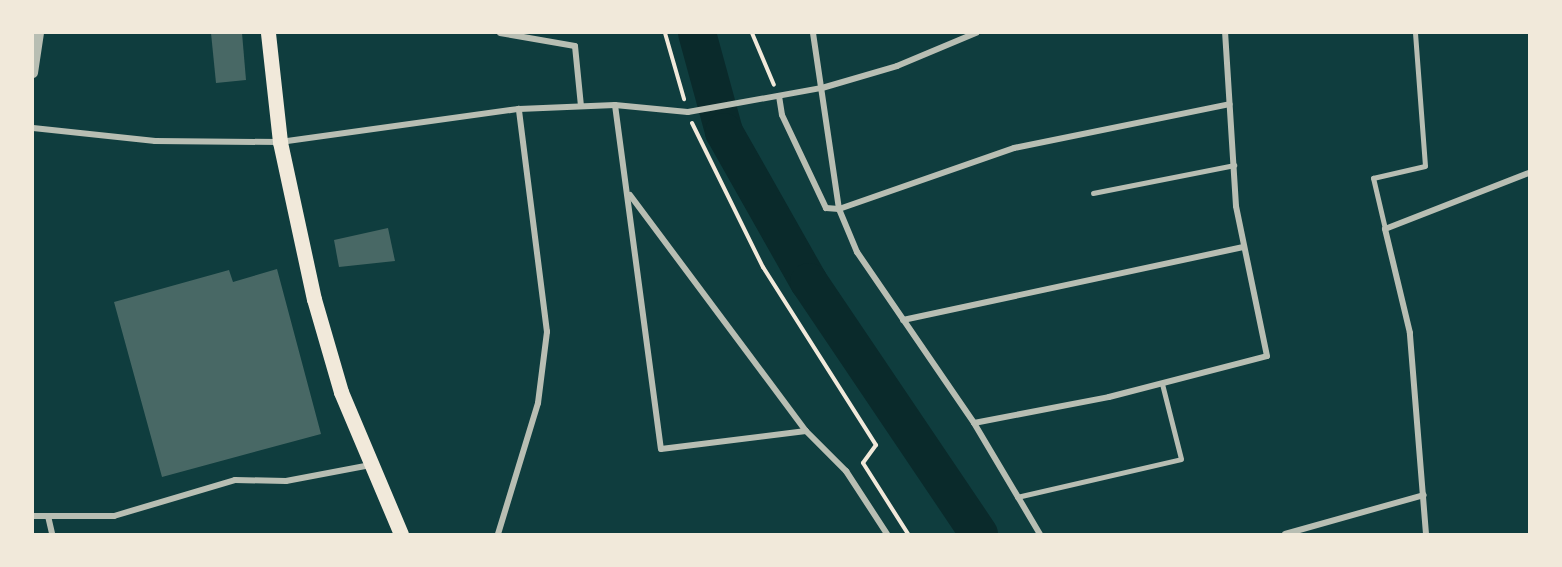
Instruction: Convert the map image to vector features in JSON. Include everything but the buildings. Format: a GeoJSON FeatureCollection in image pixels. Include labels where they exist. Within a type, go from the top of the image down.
{"type":"FeatureCollection","features":[{"type":"Feature","properties":{"kind":"main road"},"geometry":{"type":"LineString","coordinates":[[268,33],[280,142],[314,299],[341,392],[401,534]]}},
{"type":"Feature","properties":{"kind":"street"},"geometry":{"type":"LineString","coordinates":[[33,73],[39,33]]}},
{"type":"Feature","properties":{"kind":"street"},"geometry":{"type":"LineString","coordinates":[[500,33],[575,46],[581,106]]}},
{"type":"Feature","properties":{"kind":"street"},"geometry":{"type":"LineString","coordinates":[[813,33],[838,209],[857,252],[974,423],[1040,534]]}},
{"type":"Feature","properties":{"kind":"street"},"geometry":{"type":"LineString","coordinates":[[33,128],[155,141],[280,142],[519,109],[615,105],[690,111],[822,88],[897,66],[976,33]]}},
{"type":"Feature","properties":{"kind":"street"},"geometry":{"type":"LineString","coordinates":[[974,423],[1162,384],[1267,356],[1243,247],[1234,165],[1225,33]]}},
{"type":"Feature","properties":{"kind":"street"},"geometry":{"type":"LineString","coordinates":[[777,97],[782,115],[826,208],[838,209],[1014,147],[1230,104]]}},
{"type":"Feature","properties":{"kind":"street"},"geometry":{"type":"LineString","coordinates":[[615,105],[630,195],[661,449],[806,431]]}},
{"type":"Feature","properties":{"kind":"street"},"geometry":{"type":"LineString","coordinates":[[498,534],[538,403],[547,332],[519,109]]}},
{"type":"Feature","properties":{"kind":"street"},"geometry":{"type":"LineString","coordinates":[[1426,534],[1410,333],[1385,230],[1529,173]]}},
{"type":"Feature","properties":{"kind":"street"},"geometry":{"type":"LineString","coordinates":[[630,195],[806,431],[846,471],[887,534]]}},
{"type":"Feature","properties":{"kind":"street"},"geometry":{"type":"LineString","coordinates":[[903,320],[1243,247]]}},
{"type":"Feature","properties":{"kind":"street"},"geometry":{"type":"LineString","coordinates":[[33,516],[114,516],[235,480],[286,481],[371,465]]}},
{"type":"Feature","properties":{"kind":"street"},"geometry":{"type":"LineString","coordinates":[[1286,534],[1424,495]]}},
{"type":"Feature","properties":{"kind":"street"},"geometry":{"type":"LineString","coordinates":[[48,516],[52,534]]}},
{"type":"Feature","properties":{"kind":"lane"},"geometry":{"type":"LineString","coordinates":[[1385,230],[1373,178],[1425,166],[1416,33]]}},
{"type":"Feature","properties":{"kind":"lane"},"geometry":{"type":"LineString","coordinates":[[1093,193],[1234,165]]}},
{"type":"Feature","properties":{"kind":"lane"},"geometry":{"type":"LineString","coordinates":[[1017,497],[1181,459],[1162,384]]}},
{"type":"Feature","properties":{"kind":"path"},"geometry":{"type":"LineString","coordinates":[[665,33],[690,111],[764,267],[876,445],[863,463],[908,534]]}},
{"type":"Feature","properties":{"kind":"path"},"geometry":{"type":"LineString","coordinates":[[753,33],[777,97]]}},
{"type":"Feature","properties":{"kind":"waterway"},"geometry":{"type":"LineString","coordinates":[[697,33],[724,132],[809,282],[979,534]]}}]}
